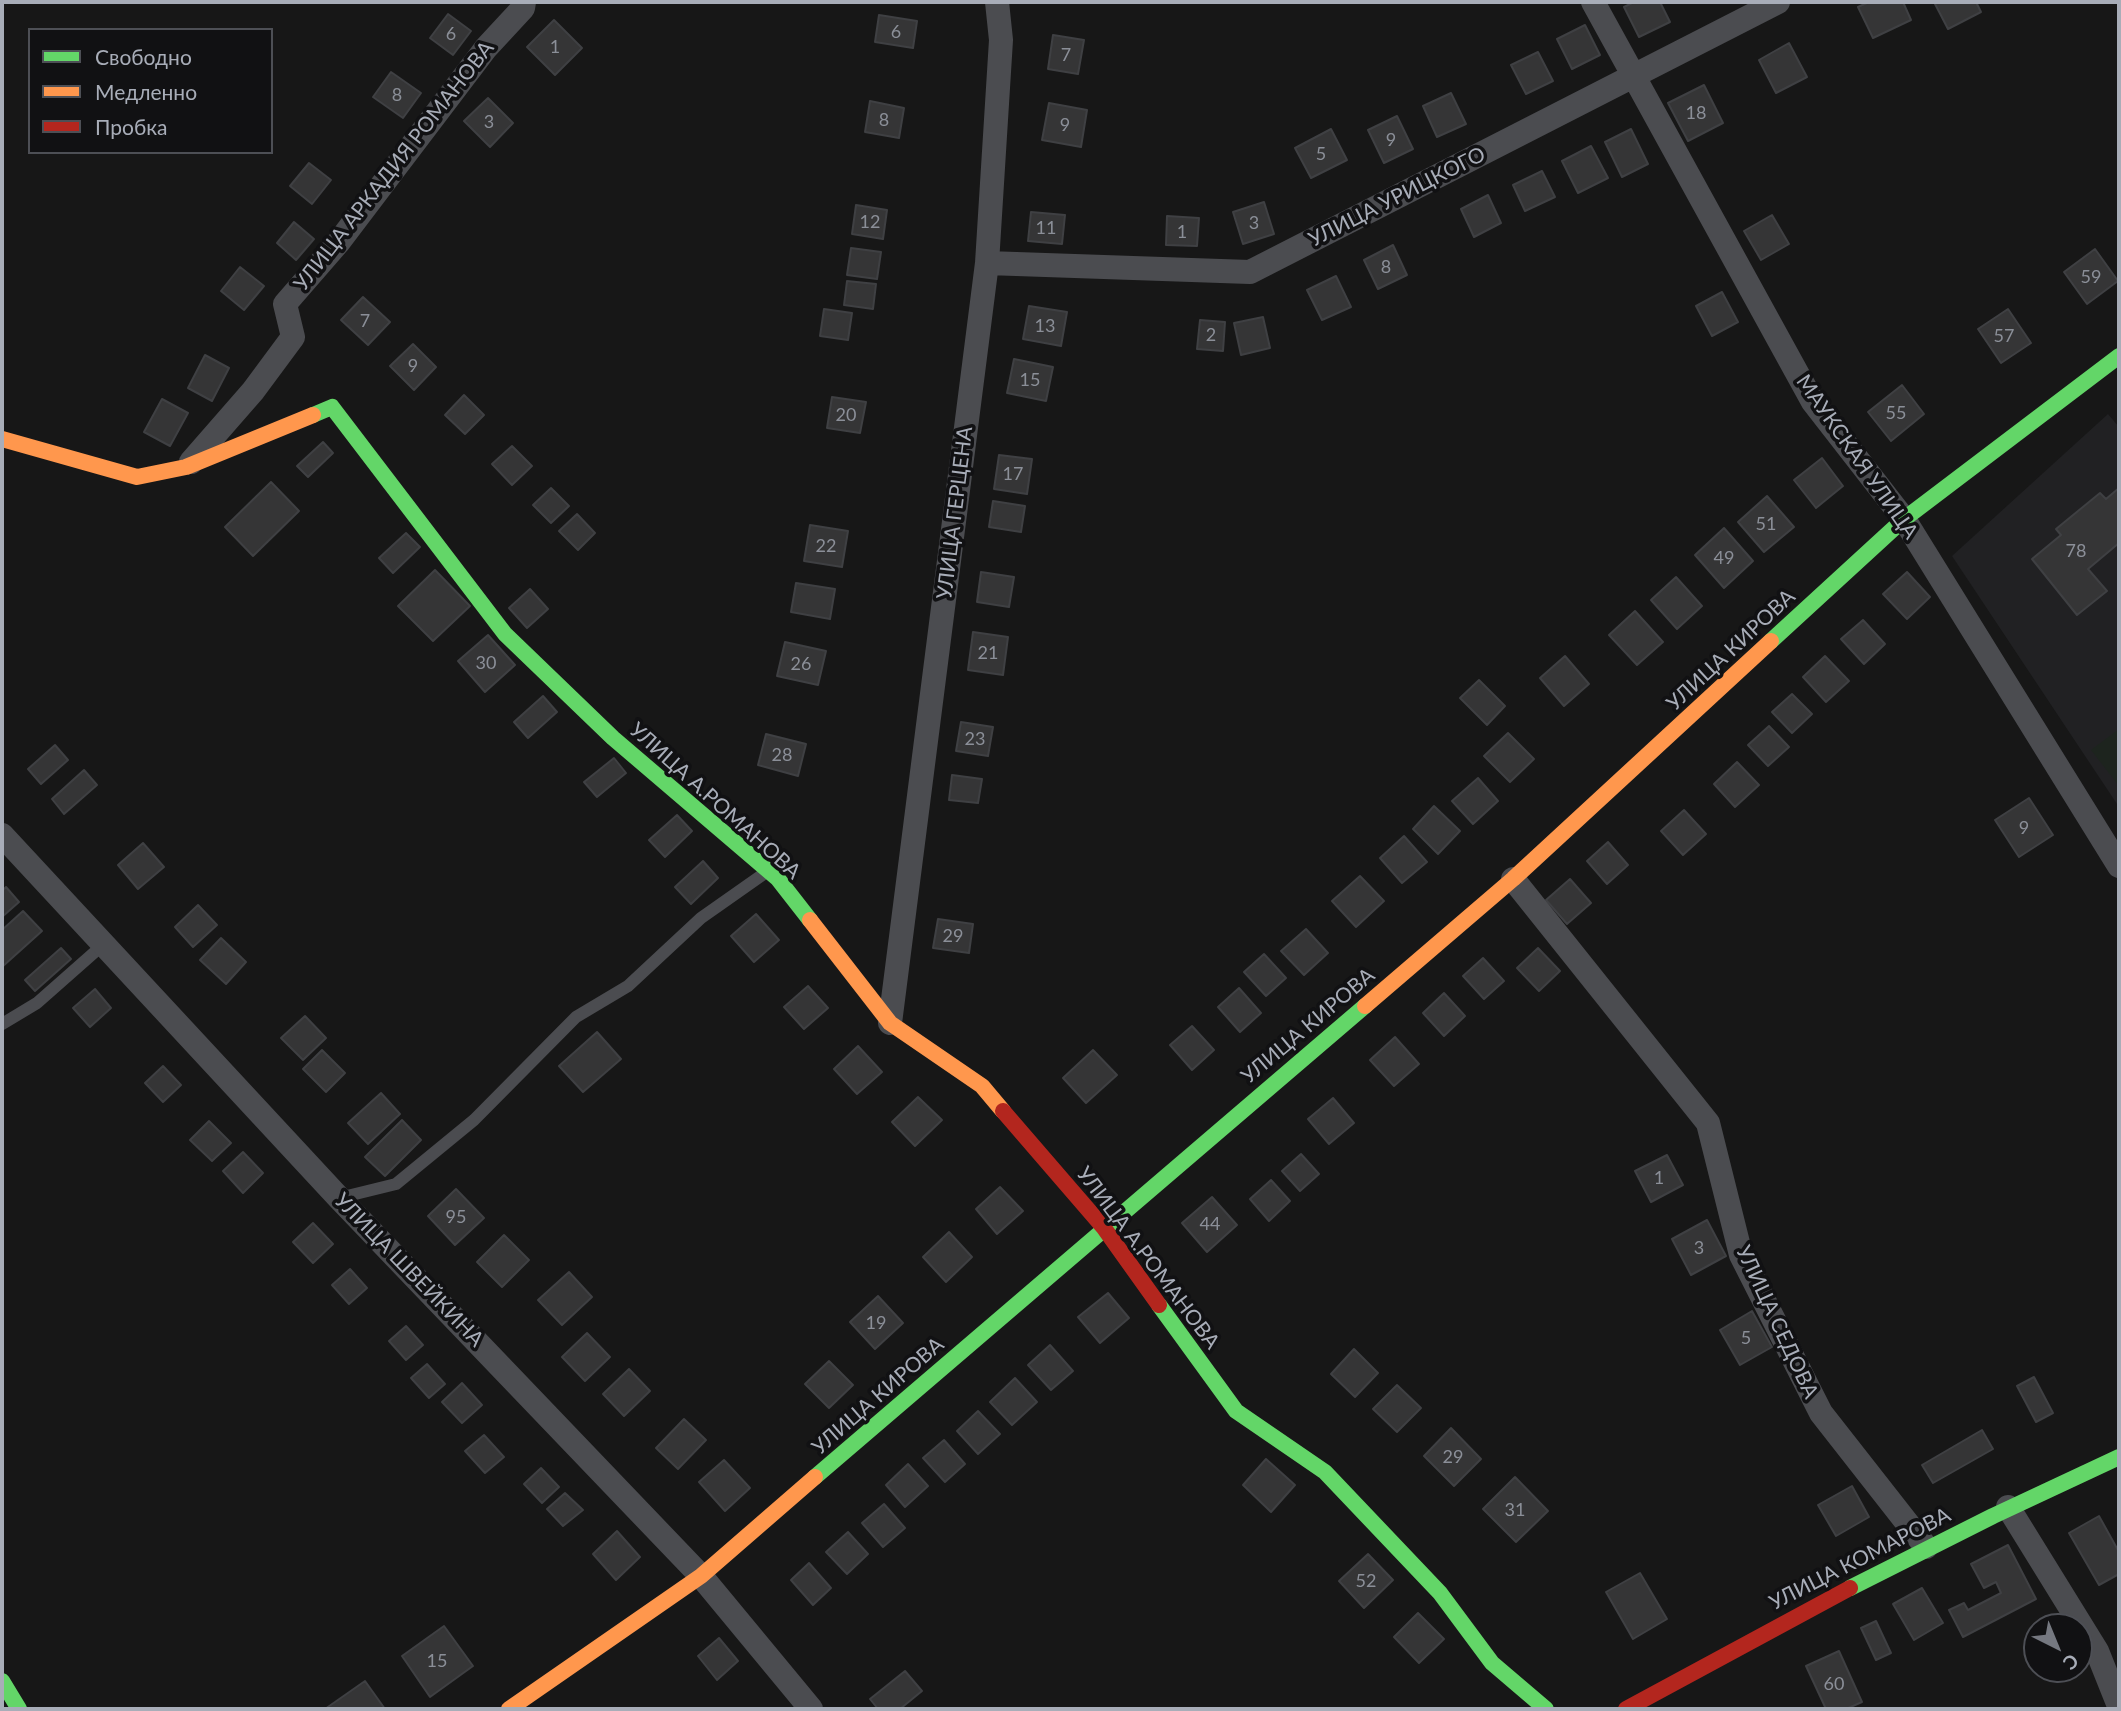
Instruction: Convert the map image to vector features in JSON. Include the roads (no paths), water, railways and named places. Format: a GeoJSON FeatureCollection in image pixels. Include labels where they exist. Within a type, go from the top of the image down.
{"type":"FeatureCollection","features":[{"type":"Feature","properties":{"kind":"street","name":"УЛИЦА АРКАДИЯ РОМАНОВА"},"geometry":{"type":"LineString","coordinates":[[186,467],[253,391],[293,337],[285,304],[338,243],[486,48],[523,8],[524,2]]}},
{"type":"Feature","properties":{"kind":"street","name":"УЛИЦА ГЕРЦЕНА"},"geometry":{"type":"LineString","coordinates":[[890,1023],[987,263],[1001,40],[997,2]]}},
{"type":"Feature","properties":{"kind":"street","name":"МАУКСКАЯ УЛИЦА"},"geometry":{"type":"LineString","coordinates":[[1593,2],[1813,402],[1904,519],[2119,866]]}},
{"type":"Feature","properties":{"kind":"street","name":"УЛИЦА УРИЦКОГО"},"geometry":{"type":"LineString","coordinates":[[987,263],[1250,272],[1778,2]]}},
{"type":"Feature","properties":{"kind":"street","name":"УЛИЦА КИРОВА"},"geometry":{"type":"LineString","coordinates":[[509,1709],[701,1576],[1513,879],[1904,519],[2119,356]]}},
{"type":"Feature","properties":{"kind":"street","name":"УЛИЦА А.РОМАНОВА"},"geometry":{"type":"LineString","coordinates":[[2,439],[137,477],[186,467],[332,407],[505,634],[613,738],[778,879],[890,1023],[982,1086],[1104,1228],[1237,1411],[1325,1472],[1440,1593],[1492,1663],[1546,1709]]}},
{"type":"Feature","properties":{"kind":"street","name":"УЛИЦА ШВЕЙКИНА"},"geometry":{"type":"LineString","coordinates":[[2,835],[340,1198],[701,1576],[811,1709]]}},
{"type":"Feature","properties":{"kind":"street","name":"УЛИЦА СЕДОВА"},"geometry":{"type":"LineString","coordinates":[[1513,879],[1708,1123],[1741,1255],[1821,1413],[1926,1547]]}},
{"type":"Feature","properties":{"kind":"street","name":"УЛИЦА КОМАРОВА"},"geometry":{"type":"LineString","coordinates":[[1626,1709],[1740,1644],[1926,1547],[2119,1457]]}},
{"type":"Feature","properties":{"kind":"street"},"geometry":{"type":"LineString","coordinates":[[2008,1507],[2097,1651],[2119,1706]]}},
{"type":"Feature","properties":{"kind":"street"},"geometry":{"type":"LineString","coordinates":[[2,1681],[19,1709]]}},
{"type":"Feature","properties":{"kind":"lane"},"geometry":{"type":"LineString","coordinates":[[340,1198],[396,1184],[474,1120],[576,1017],[628,986],[701,918],[768,871]]}},
{"type":"Feature","properties":{"kind":"lane"},"geometry":{"type":"LineString","coordinates":[[2,1024],[37,1003],[105,943]]}}]}
